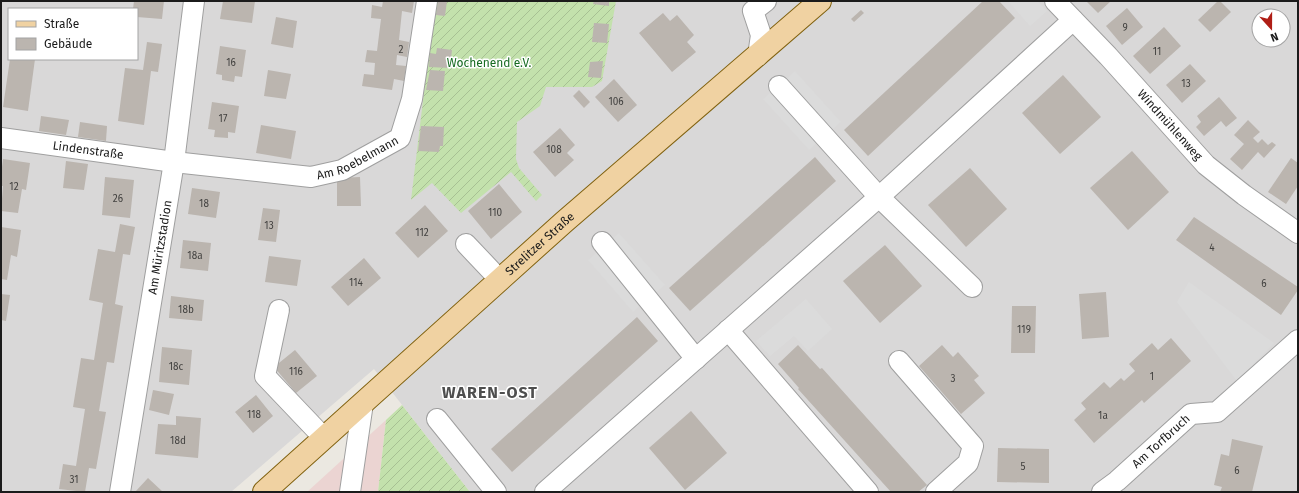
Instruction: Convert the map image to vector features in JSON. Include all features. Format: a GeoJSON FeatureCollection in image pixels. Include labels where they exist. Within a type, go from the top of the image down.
{"type":"FeatureCollection","features":[{"type":"Feature","properties":{"kind":"main road","name":"Strelitzer Straße"},"geometry":{"type":"LineString","coordinates":[[264,492],[500,280],[820,1]]}},
{"type":"Feature","properties":{"kind":"street","name":"Am Müritzstadion"},"geometry":{"type":"LineString","coordinates":[[120,492],[174,162],[194,1]]}},
{"type":"Feature","properties":{"kind":"street","name":"Am Roebelmann"},"geometry":{"type":"LineString","coordinates":[[174,162],[310,177],[342,170],[400,138],[412,99],[427,1]]}},
{"type":"Feature","properties":{"kind":"street"},"geometry":{"type":"LineString","coordinates":[[758,56],[761,35],[753,11],[766,1]]}},
{"type":"Feature","properties":{"kind":"street","name":"Windmühlenweg"},"geometry":{"type":"LineString","coordinates":[[1056,1],[1108,56],[1206,165],[1244,195],[1298,233]]}},
{"type":"Feature","properties":{"kind":"street"},"geometry":{"type":"LineString","coordinates":[[545,492],[879,198],[1073,20]]}},
{"type":"Feature","properties":{"kind":"street"},"geometry":{"type":"LineString","coordinates":[[779,86],[879,198],[972,287]]}},
{"type":"Feature","properties":{"kind":"street","name":"Lindenstraße"},"geometry":{"type":"LineString","coordinates":[[1,138],[174,162]]}},
{"type":"Feature","properties":{"kind":"street"},"geometry":{"type":"LineString","coordinates":[[602,242],[696,359]]}},
{"type":"Feature","properties":{"kind":"street"},"geometry":{"type":"LineString","coordinates":[[466,244],[500,280]]}},
{"type":"Feature","properties":{"kind":"street"},"geometry":{"type":"LineString","coordinates":[[279,310],[265,376],[324,438]]}},
{"type":"Feature","properties":{"kind":"street"},"geometry":{"type":"LineString","coordinates":[[728,330],[868,492]]}},
{"type":"Feature","properties":{"kind":"street","name":"Am Torfbruch"},"geometry":{"type":"LineString","coordinates":[[1102,492],[1117,481],[1191,414],[1217,412],[1298,340]]}},
{"type":"Feature","properties":{"kind":"street"},"geometry":{"type":"LineString","coordinates":[[899,361],[973,446],[968,463],[936,492]]}},
{"type":"Feature","properties":{"kind":"street"},"geometry":{"type":"LineString","coordinates":[[350,492],[363,403]]}},
{"type":"Feature","properties":{"kind":"street"},"geometry":{"type":"LineString","coordinates":[[437,419],[496,492]]}},
{"type":"Feature","properties":{"kind":"shaded area"},"geometry":{"type":"Polygon","coordinates":[[[1,1],[1298,1],[1298,492],[470,492],[374,369],[231,492],[1,492],[1,1]]]}},
{"type":"Feature","properties":{"kind":"shaded area"},"geometry":{"type":"Polygon","coordinates":[[[1008,1],[1037,1],[1047,11],[1030,26],[1008,1]]]}},
{"type":"Feature","properties":{"kind":"shaded area"},"geometry":{"type":"Polygon","coordinates":[[[795,71],[841,122],[809,150],[763,99],[795,71]]]}},
{"type":"Feature","properties":{"kind":"shaded area"},"geometry":{"type":"Polygon","coordinates":[[[619,233],[665,285],[633,312],[588,260],[619,233]]]}},
{"type":"Feature","properties":{"kind":"shaded area"},"geometry":{"type":"Polygon","coordinates":[[[1189,282],[1274,343],[1237,381],[1177,302],[1189,282]]]}},
{"type":"Feature","properties":{"kind":"shaded area"},"geometry":{"type":"Polygon","coordinates":[[[806,299],[832,329],[808,351],[794,336],[770,356],[756,341],[806,299]]]}},
{"type":"Feature","properties":{"kind":"shaded area"},"geometry":{"type":"Polygon","coordinates":[[[386,420],[378,492],[307,492],[386,420]]]}},
{"type":"Feature","properties":{"kind":"green space","name":"Wochenend e.V."},"geometry":{"type":"Polygon","coordinates":[[[435,1],[616,1],[602,81],[592,87],[546,87],[540,106],[517,122],[516,159],[519,168],[542,195],[536,201],[511,172],[461,213],[432,183],[411,200],[435,1]]]}},
{"type":"Feature","properties":{"kind":"green space"},"geometry":{"type":"Polygon","coordinates":[[[402,405],[470,492],[378,492],[386,420],[402,405]]]}},
{"type":"Feature","properties":{"kind":"building"},"geometry":{"type":"Polygon","coordinates":[[[134,1],[164,1],[162,19],[138,17],[138,8],[133,8],[134,1]]]}},
{"type":"Feature","properties":{"kind":"building"},"geometry":{"type":"Polygon","coordinates":[[[223,1],[255,1],[252,23],[220,19],[223,1]]]}},
{"type":"Feature","properties":{"kind":"building"},"geometry":{"type":"Polygon","coordinates":[[[383,1],[414,1],[412,13],[402,11],[399,40],[409,42],[407,57],[397,55],[396,65],[406,66],[404,81],[394,79],[392,90],[362,86],[364,74],[374,75],[375,63],[365,62],[367,50],[377,51],[381,19],[371,18],[372,5],[382,7],[383,1]]]}},
{"type":"Feature","properties":{"kind":"building"},"geometry":{"type":"Polygon","coordinates":[[[438,1],[447,1],[445,16],[436,15],[438,1]]]}},
{"type":"Feature","properties":{"kind":"building"},"geometry":{"type":"Polygon","coordinates":[[[594,1],[609,1],[609,6],[593,4],[594,1]]]}},
{"type":"Feature","properties":{"kind":"building"},"geometry":{"type":"Polygon","coordinates":[[[983,1],[999,1],[1015,18],[868,156],[844,130],[983,1]]]}},
{"type":"Feature","properties":{"kind":"building"},"geometry":{"type":"Polygon","coordinates":[[[1086,1],[1111,1],[1098,13],[1086,1]]]}},
{"type":"Feature","properties":{"kind":"building"},"geometry":{"type":"Polygon","coordinates":[[[1218,1],[1220,1],[1231,12],[1210,32],[1198,20],[1218,1]]]}},
{"type":"Feature","properties":{"kind":"building"},"geometry":{"type":"Polygon","coordinates":[[[1127,8],[1143,27],[1122,45],[1106,26],[1127,8]]]}},
{"type":"Feature","properties":{"kind":"building"},"geometry":{"type":"Polygon","coordinates":[[[861,10],[864,13],[854,22],[851,19],[861,10]]]}},
{"type":"Feature","properties":{"kind":"building"},"geometry":{"type":"Polygon","coordinates":[[[663,13],[670,21],[677,15],[694,35],[687,42],[696,52],[672,72],[639,33],[663,13]]]}},
{"type":"Feature","properties":{"kind":"building"},"geometry":{"type":"Polygon","coordinates":[[[276,17],[297,21],[293,48],[271,44],[276,17]]]}},
{"type":"Feature","properties":{"kind":"building"},"geometry":{"type":"Polygon","coordinates":[[[594,23],[609,24],[607,43],[592,42],[594,23]]]}},
{"type":"Feature","properties":{"kind":"building"},"geometry":{"type":"Polygon","coordinates":[[[1164,27],[1181,46],[1150,74],[1133,56],[1164,27]]]}},
{"type":"Feature","properties":{"kind":"building"},"geometry":{"type":"Polygon","coordinates":[[[147,42],[162,44],[158,72],[151,71],[144,125],[118,121],[125,68],[143,70],[147,42]]]}},
{"type":"Feature","properties":{"kind":"building"},"geometry":{"type":"Polygon","coordinates":[[[220,46],[246,50],[242,77],[235,76],[234,82],[222,80],[222,75],[216,74],[220,46]]]}},
{"type":"Feature","properties":{"kind":"building"},"geometry":{"type":"Polygon","coordinates":[[[437,48],[452,50],[450,68],[429,67],[430,53],[436,54],[437,48]]]}},
{"type":"Feature","properties":{"kind":"building"},"geometry":{"type":"Polygon","coordinates":[[[10,60],[35,60],[28,111],[3,107],[10,60]]]}},
{"type":"Feature","properties":{"kind":"building"},"geometry":{"type":"Polygon","coordinates":[[[603,61],[601,78],[588,77],[590,62],[603,61]]]}},
{"type":"Feature","properties":{"kind":"building"},"geometry":{"type":"Polygon","coordinates":[[[1190,64],[1206,81],[1182,103],[1166,85],[1190,64]]]}},
{"type":"Feature","properties":{"kind":"building"},"geometry":{"type":"Polygon","coordinates":[[[268,70],[291,74],[286,99],[264,96],[268,70]]]}},
{"type":"Feature","properties":{"kind":"building"},"geometry":{"type":"Polygon","coordinates":[[[430,70],[445,71],[443,91],[426,90],[430,70]]]}},
{"type":"Feature","properties":{"kind":"building"},"geometry":{"type":"Polygon","coordinates":[[[1063,75],[1101,117],[1060,154],[1022,113],[1063,75]]]}},
{"type":"Feature","properties":{"kind":"building"},"geometry":{"type":"Polygon","coordinates":[[[614,79],[637,105],[618,122],[595,97],[614,79]]]}},
{"type":"Feature","properties":{"kind":"building"},"geometry":{"type":"Polygon","coordinates":[[[579,90],[590,102],[584,108],[573,96],[579,90]]]}},
{"type":"Feature","properties":{"kind":"building"},"geometry":{"type":"Polygon","coordinates":[[[1219,97],[1237,118],[1226,127],[1221,121],[1204,136],[1196,127],[1201,122],[1197,116],[1219,97]]]}},
{"type":"Feature","properties":{"kind":"building"},"geometry":{"type":"Polygon","coordinates":[[[212,102],[239,106],[235,133],[228,132],[228,138],[214,137],[215,130],[208,129],[212,102]]]}},
{"type":"Feature","properties":{"kind":"building"},"geometry":{"type":"Polygon","coordinates":[[[41,116],[69,120],[66,135],[39,131],[41,116]]]}},
{"type":"Feature","properties":{"kind":"building"},"geometry":{"type":"Polygon","coordinates":[[[1248,120],[1260,132],[1253,138],[1258,143],[1262,139],[1268,145],[1272,142],[1276,145],[1264,158],[1258,152],[1242,170],[1230,159],[1244,144],[1234,135],[1248,120]]]}},
{"type":"Feature","properties":{"kind":"building"},"geometry":{"type":"Polygon","coordinates":[[[80,122],[107,126],[106,141],[78,137],[80,122]]]}},
{"type":"Feature","properties":{"kind":"building"},"geometry":{"type":"Polygon","coordinates":[[[261,125],[296,131],[291,159],[256,153],[261,125]]]}},
{"type":"Feature","properties":{"kind":"building"},"geometry":{"type":"Polygon","coordinates":[[[421,126],[444,127],[443,146],[440,146],[439,152],[418,151],[421,126]]]}},
{"type":"Feature","properties":{"kind":"building"},"geometry":{"type":"Polygon","coordinates":[[[560,128],[575,145],[567,153],[574,160],[555,177],[533,152],[560,128]]]}},
{"type":"Feature","properties":{"kind":"building"},"geometry":{"type":"Polygon","coordinates":[[[1132,151],[1169,192],[1128,230],[1090,188],[1132,151]]]}},
{"type":"Feature","properties":{"kind":"building"},"geometry":{"type":"Polygon","coordinates":[[[815,157],[836,181],[690,311],[669,288],[815,157]]]}},
{"type":"Feature","properties":{"kind":"building"},"geometry":{"type":"Polygon","coordinates":[[[1291,158],[1298,163],[1298,186],[1286,204],[1268,192],[1291,158]]]}},
{"type":"Feature","properties":{"kind":"building"},"geometry":{"type":"Polygon","coordinates":[[[3,159],[30,163],[26,190],[22,189],[18,213],[1,211],[3,186],[1,186],[1,175],[3,159]]]}},
{"type":"Feature","properties":{"kind":"building"},"geometry":{"type":"Polygon","coordinates":[[[66,161],[88,164],[84,190],[63,188],[66,161]]]}},
{"type":"Feature","properties":{"kind":"building"},"geometry":{"type":"Polygon","coordinates":[[[970,168],[1007,209],[966,247],[928,205],[970,168]]]}},
{"type":"Feature","properties":{"kind":"building"},"geometry":{"type":"Polygon","coordinates":[[[105,177],[134,180],[130,218],[102,215],[105,177]]]}},
{"type":"Feature","properties":{"kind":"building"},"geometry":{"type":"Polygon","coordinates":[[[360,177],[361,206],[337,206],[337,178],[360,177]]]}},
{"type":"Feature","properties":{"kind":"building"},"geometry":{"type":"Polygon","coordinates":[[[499,184],[522,212],[491,239],[468,211],[499,184]]]}},
{"type":"Feature","properties":{"kind":"building"},"geometry":{"type":"Polygon","coordinates":[[[192,188],[220,192],[216,218],[188,214],[192,188]]]}},
{"type":"Feature","properties":{"kind":"building"},"geometry":{"type":"Polygon","coordinates":[[[425,205],[448,231],[418,258],[395,233],[425,205]]]}},
{"type":"Feature","properties":{"kind":"building"},"geometry":{"type":"Polygon","coordinates":[[[263,208],[280,210],[276,242],[258,240],[263,208]]]}},
{"type":"Feature","properties":{"kind":"building"},"geometry":{"type":"Polygon","coordinates":[[[1194,217],[1298,287],[1298,290],[1281,315],[1176,240],[1194,217]]]}},
{"type":"Feature","properties":{"kind":"building"},"geometry":{"type":"Polygon","coordinates":[[[120,224],[135,227],[130,255],[123,254],[115,304],[123,306],[114,363],[107,362],[99,411],[106,412],[96,469],[89,468],[85,492],[59,489],[63,464],[76,466],[85,409],[73,407],[81,358],[94,360],[103,303],[89,300],[98,249],[115,252],[120,224]]]}},
{"type":"Feature","properties":{"kind":"building"},"geometry":{"type":"Polygon","coordinates":[[[1,227],[21,230],[17,257],[11,255],[7,280],[1,279],[1,227]]]}},
{"type":"Feature","properties":{"kind":"building"},"geometry":{"type":"Polygon","coordinates":[[[183,240],[211,243],[208,271],[180,268],[183,240]]]}},
{"type":"Feature","properties":{"kind":"building"},"geometry":{"type":"Polygon","coordinates":[[[885,245],[922,286],[880,323],[843,281],[885,245]]]}},
{"type":"Feature","properties":{"kind":"building"},"geometry":{"type":"Polygon","coordinates":[[[269,256],[301,260],[297,286],[265,282],[269,256]]]}},
{"type":"Feature","properties":{"kind":"building"},"geometry":{"type":"Polygon","coordinates":[[[364,258],[381,278],[348,306],[331,287],[364,258]]]}},
{"type":"Feature","properties":{"kind":"building"},"geometry":{"type":"Polygon","coordinates":[[[1106,292],[1109,337],[1082,339],[1079,294],[1106,292]]]}},
{"type":"Feature","properties":{"kind":"building"},"geometry":{"type":"Polygon","coordinates":[[[1,294],[10,295],[6,321],[1,320],[1,294]]]}},
{"type":"Feature","properties":{"kind":"building"},"geometry":{"type":"Polygon","coordinates":[[[171,296],[204,300],[202,321],[169,318],[171,296]]]}},
{"type":"Feature","properties":{"kind":"building"},"geometry":{"type":"Polygon","coordinates":[[[1012,306],[1036,306],[1035,353],[1011,353],[1012,306]]]}},
{"type":"Feature","properties":{"kind":"building"},"geometry":{"type":"Polygon","coordinates":[[[637,317],[658,341],[512,472],[491,449],[637,317]]]}},
{"type":"Feature","properties":{"kind":"building"},"geometry":{"type":"Polygon","coordinates":[[[1171,338],[1191,361],[1144,403],[1142,400],[1094,443],[1074,420],[1086,409],[1081,403],[1104,382],[1110,388],[1121,378],[1124,381],[1135,371],[1129,364],[1152,343],[1158,350],[1171,338]]]}},
{"type":"Feature","properties":{"kind":"building"},"geometry":{"type":"Polygon","coordinates":[[[798,345],[820,369],[822,368],[927,485],[918,492],[891,492],[798,389],[799,388],[778,364],[798,345]]]}},
{"type":"Feature","properties":{"kind":"building"},"geometry":{"type":"Polygon","coordinates":[[[942,345],[953,357],[958,352],[979,376],[974,380],[985,393],[961,414],[919,366],[942,345]]]}},
{"type":"Feature","properties":{"kind":"building"},"geometry":{"type":"Polygon","coordinates":[[[162,347],[192,350],[189,385],[159,382],[162,347]]]}},
{"type":"Feature","properties":{"kind":"building"},"geometry":{"type":"Polygon","coordinates":[[[295,350],[317,376],[296,393],[274,367],[295,350]]]}},
{"type":"Feature","properties":{"kind":"building"},"geometry":{"type":"Polygon","coordinates":[[[153,390],[174,394],[169,415],[149,410],[153,390]]]}},
{"type":"Feature","properties":{"kind":"building"},"geometry":{"type":"Polygon","coordinates":[[[256,395],[273,416],[253,433],[235,412],[256,395]]]}},
{"type":"Feature","properties":{"kind":"building"},"geometry":{"type":"Polygon","coordinates":[[[691,411],[727,453],[685,490],[649,448],[691,411]]]}},
{"type":"Feature","properties":{"kind":"building"},"geometry":{"type":"Polygon","coordinates":[[[176,416],[201,418],[198,458],[155,454],[158,424],[176,425],[176,416]]]}},
{"type":"Feature","properties":{"kind":"building"},"geometry":{"type":"Polygon","coordinates":[[[1232,439],[1263,446],[1252,492],[1220,492],[1222,487],[1214,485],[1221,454],[1229,456],[1232,439]]]}},
{"type":"Feature","properties":{"kind":"building"},"geometry":{"type":"Polygon","coordinates":[[[998,448],[1049,449],[1049,483],[997,482],[998,448]]]}},
{"type":"Feature","properties":{"kind":"building"},"geometry":{"type":"Polygon","coordinates":[[[148,478],[163,492],[135,492],[148,478]]]}},
{"type":"Feature","properties":{"kind":"district","name":"WAREN-OST"},"geometry":{"type":"Point","coordinates":[490,392]}}]}
